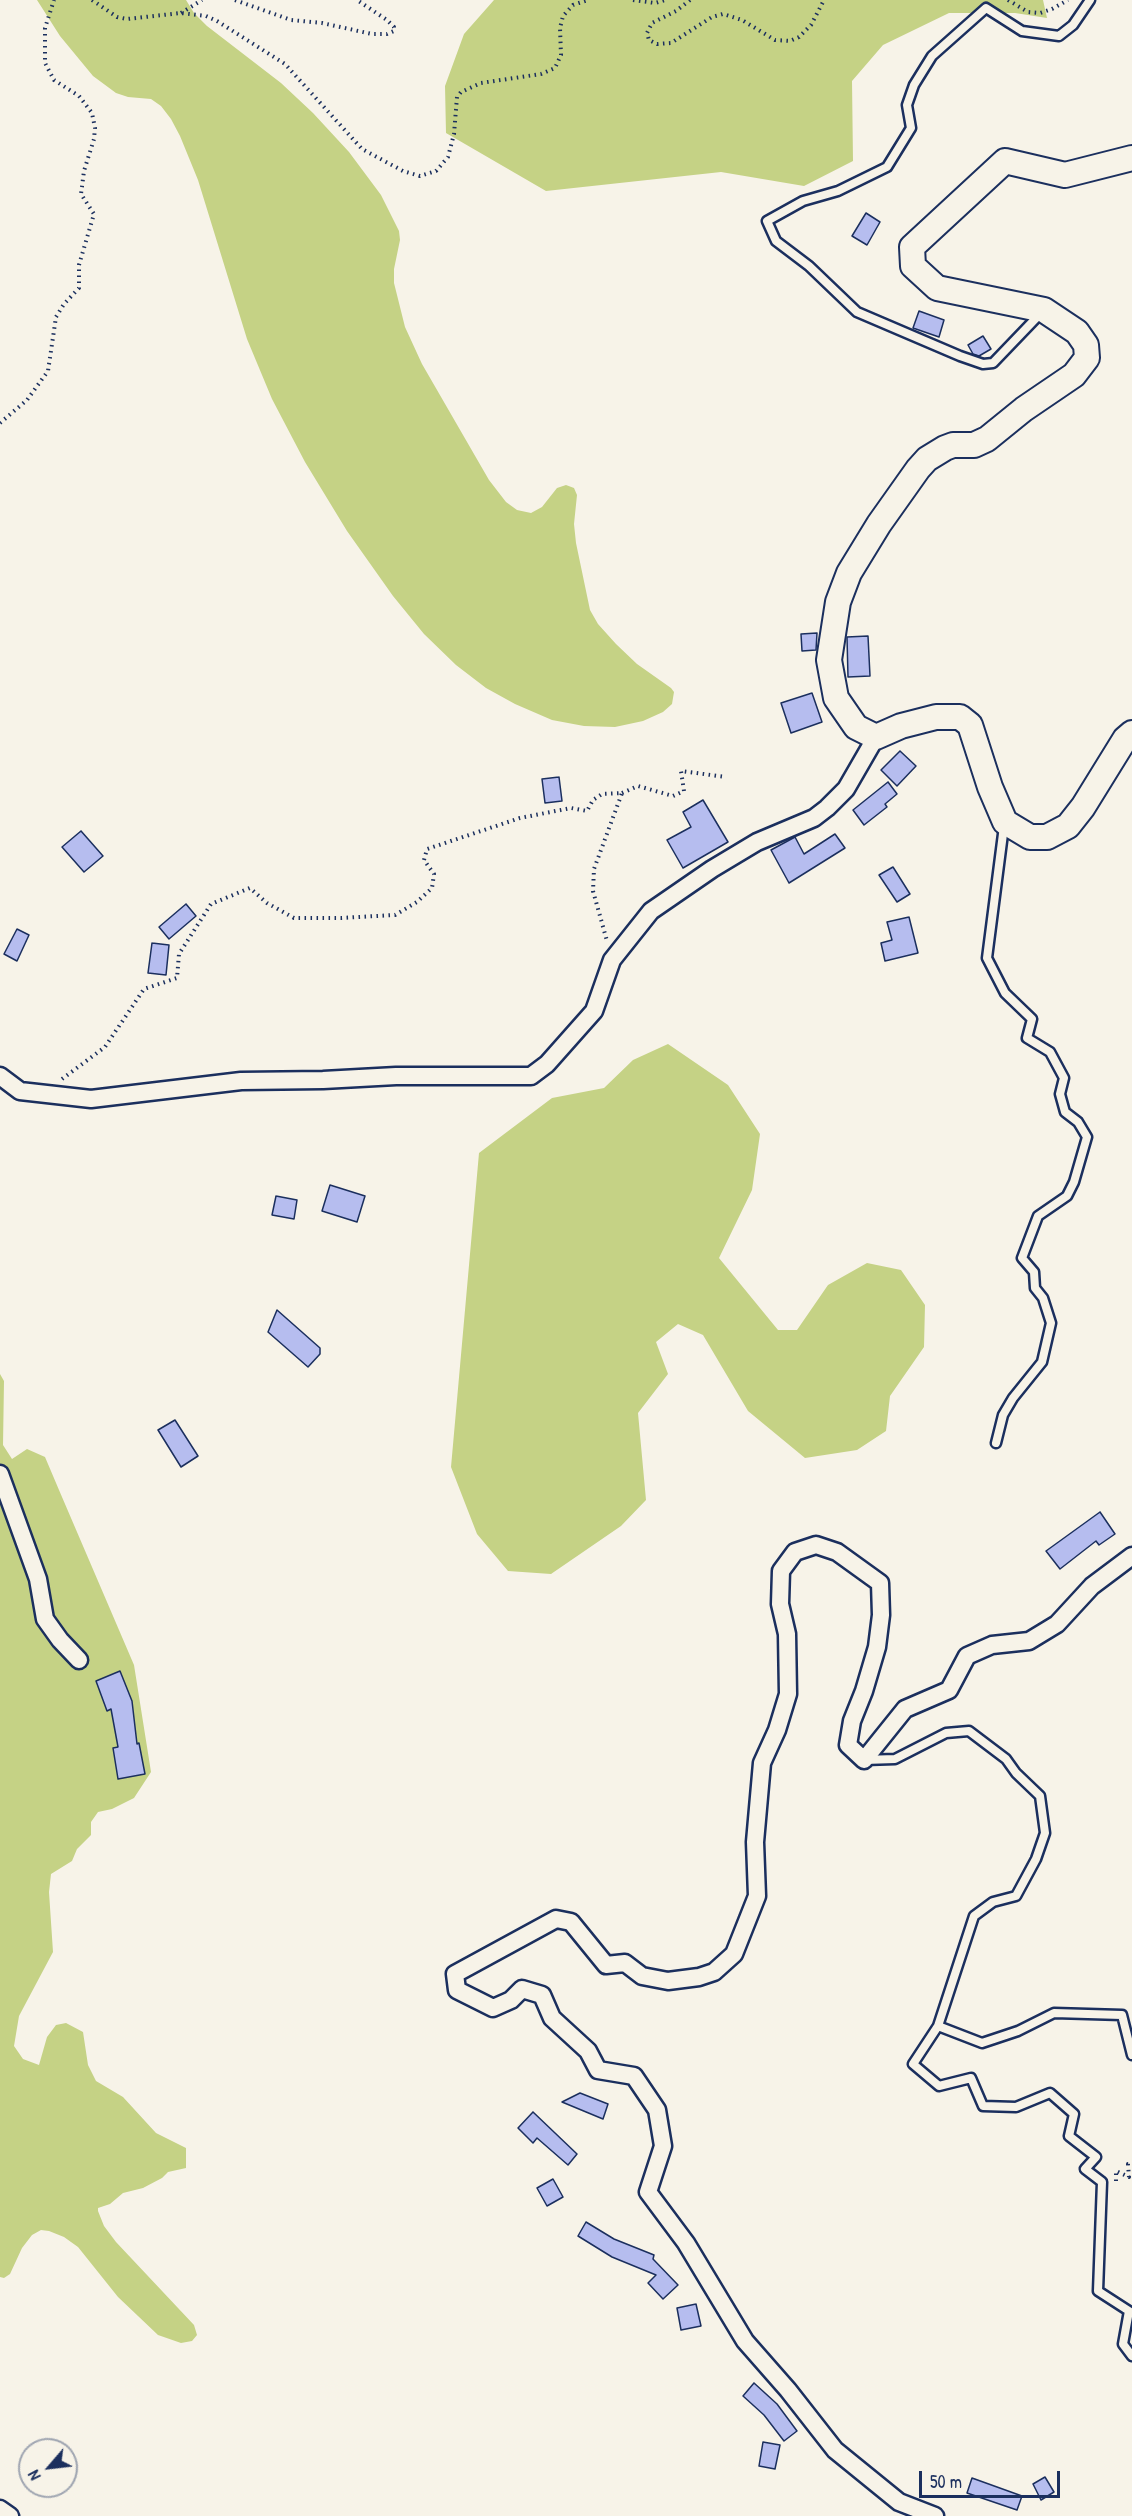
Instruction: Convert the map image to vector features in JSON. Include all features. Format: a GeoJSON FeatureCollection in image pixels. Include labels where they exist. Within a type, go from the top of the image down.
{"type":"FeatureCollection","features":[{"type":"Feature","properties":{"kind":"main road"},"geometry":{"type":"LineString","coordinates":[[1132,158],[1065,175],[1005,161],[912,247],[914,266],[937,288],[1044,310],[1061,319],[1077,332],[1086,345],[1087,358],[1074,375],[1023,409],[987,439],[974,445],[953,445],[927,459],[899,494],[859,554],[838,602],[829,660],[836,698],[856,728],[876,737],[901,726],[936,717],[960,717],[969,725],[990,787],[1005,822],[1030,837],[1047,837],[1068,826],[1083,807],[1125,739],[1132,733]]}},
{"type":"Feature","properties":{"kind":"street"},"geometry":{"type":"LineString","coordinates":[[0,1076],[20,1091],[90,1099],[241,1082],[396,1076],[531,1076],[547,1064],[577,1034],[594,1011],[612,960],[651,911],[758,842],[813,819],[846,789],[876,737]]}},
{"type":"Feature","properties":{"kind":"street"},"geometry":{"type":"LineString","coordinates":[[0,1474],[38,1579],[45,1619],[60,1640],[79,1659]]}},
{"type":"Feature","properties":{"kind":"street"},"geometry":{"type":"LineString","coordinates":[[935,2516],[899,2502],[835,2450],[788,2390],[745,2341],[717,2298],[686,2243],[648,2193],[663,2146],[657,2110],[634,2076],[598,2070],[588,2051],[552,2018],[542,1995],[522,1989],[511,2000],[493,2008],[457,1990],[455,1974],[555,1919],[571,1922],[606,1965],[625,1963],[642,1976],[668,1981],[699,1977],[714,1972],[734,1954],[757,1896],[755,1842],[762,1763],[777,1730],[788,1694],[787,1634],[780,1604],[781,1570],[795,1552],[816,1545],[837,1552],[880,1583],[881,1615],[877,1647],[852,1721],[848,1745],[864,1760],[906,1709],[949,1690],[967,1656],[992,1645],[1029,1641],[1057,1624],[1092,1586],[1132,1556]]}},
{"type":"Feature","properties":{"kind":"street"},"geometry":{"type":"LineString","coordinates":[[0,2509],[10,2516]]}},
{"type":"Feature","properties":{"kind":"lane"},"geometry":{"type":"LineString","coordinates":[[1044,310],[993,363],[983,364],[857,312],[809,266],[776,241],[767,221],[803,201],[838,191],[887,167],[911,128],[908,105],[914,85],[932,56],[986,8],[1022,31],[1059,36],[1072,25],[1090,0]]}},
{"type":"Feature","properties":{"kind":"lane"},"geometry":{"type":"LineString","coordinates":[[996,1443],[1003,1415],[1013,1398],[1042,1362],[1051,1323],[1043,1298],[1035,1288],[1034,1272],[1022,1258],[1038,1216],[1067,1196],[1074,1182],[1087,1137],[1078,1122],[1065,1112],[1060,1094],[1064,1078],[1050,1052],[1027,1038],[1032,1019],[1005,993],[987,958],[1005,822]]}},
{"type":"Feature","properties":{"kind":"lane"},"geometry":{"type":"LineString","coordinates":[[864,1760],[895,1759],[946,1733],[969,1731],[1006,1759],[1016,1773],[1040,1796],[1045,1833],[1036,1859],[1016,1896],[993,1902],[974,1916],[938,2026],[913,2064],[939,2086],[971,2078],[983,2106],[1016,2107],[1050,2093],[1074,2114],[1069,2136],[1096,2157],[1085,2169],[1102,2182],[1098,2291],[1129,2311],[1123,2344],[1132,2356]]}},
{"type":"Feature","properties":{"kind":"lane"},"geometry":{"type":"LineString","coordinates":[[938,2026],[982,2043],[1018,2031],[1054,2013],[1122,2015],[1132,2055]]}},
{"type":"Feature","properties":{"kind":"path"},"geometry":{"type":"LineString","coordinates":[[0,423],[27,400],[48,371],[56,317],[80,285],[80,265],[94,214],[81,194],[84,171],[94,139],[94,118],[80,96],[54,80],[45,63],[45,28],[54,0]]}},
{"type":"Feature","properties":{"kind":"path"},"geometry":{"type":"LineString","coordinates":[[92,0],[117,16],[127,19],[181,14],[206,16],[217,21],[278,58],[309,88],[355,144],[403,171],[420,176],[436,171],[448,157],[454,134],[457,97],[460,92],[481,83],[541,74],[555,68],[561,55],[560,28],[563,16],[573,5],[588,0]]}},
{"type":"Feature","properties":{"kind":"path"},"geometry":{"type":"LineString","coordinates":[[181,14],[202,0]]}},
{"type":"Feature","properties":{"kind":"path"},"geometry":{"type":"LineString","coordinates":[[235,0],[291,20],[322,23],[372,34],[387,34],[394,31],[394,27],[387,20],[357,0]]}},
{"type":"Feature","properties":{"kind":"path"},"geometry":{"type":"LineString","coordinates":[[633,0],[655,3],[665,0]]}},
{"type":"Feature","properties":{"kind":"path"},"geometry":{"type":"LineString","coordinates":[[690,0],[676,11],[652,22],[647,33],[649,40],[663,44],[676,41],[712,17],[723,14],[742,20],[775,40],[790,41],[803,34],[811,25],[824,0]]}},
{"type":"Feature","properties":{"kind":"path"},"geometry":{"type":"LineString","coordinates":[[1008,0],[1028,12],[1040,13],[1053,9],[1068,0]]}},
{"type":"Feature","properties":{"kind":"path"},"geometry":{"type":"LineString","coordinates":[[43,1094],[105,1047],[144,989],[177,978],[179,954],[211,904],[250,888],[267,903],[294,918],[395,915],[417,902],[432,888],[434,874],[424,860],[427,849],[520,818],[571,808],[587,811],[593,800],[602,794],[622,793],[638,786],[673,796],[684,791],[681,771],[726,777]]}},
{"type":"Feature","properties":{"kind":"path"},"geometry":{"type":"LineString","coordinates":[[612,960],[593,891],[593,880],[598,852],[622,793]]}},
{"type":"Feature","properties":{"kind":"path"},"geometry":{"type":"LineString","coordinates":[[1102,2182],[1116,2182],[1116,2171],[1129,2177],[1128,2164],[1132,2164]]}},
{"type":"Feature","properties":{"kind":"green space"},"geometry":{"type":"Polygon","coordinates":[[[37,0],[186,0],[194,13],[207,26],[281,83],[349,152],[381,195],[399,231],[400,240],[394,269],[394,283],[405,327],[422,364],[489,480],[506,502],[517,510],[531,513],[542,507],[557,488],[566,485],[574,488],[577,495],[574,524],[576,543],[590,610],[598,624],[616,644],[637,664],[671,688],[674,692],[672,704],[663,712],[643,721],[615,727],[584,726],[552,720],[486,688],[456,665],[424,634],[393,596],[347,531],[305,462],[272,399],[247,339],[198,180],[171,119],[161,106],[151,99],[128,97],[116,93],[93,76],[60,36],[37,0]]]}},
{"type":"Feature","properties":{"kind":"green space"},"geometry":{"type":"Polygon","coordinates":[[[494,0],[1043,0],[1047,18],[1015,13],[949,13],[883,45],[852,81],[853,161],[804,186],[721,172],[546,191],[446,133],[445,86],[464,34],[494,0]]]}},
{"type":"Feature","properties":{"kind":"green space"},"geometry":{"type":"Polygon","coordinates":[[[668,1044],[728,1085],[760,1134],[752,1190],[719,1258],[778,1330],[797,1330],[828,1285],[867,1263],[901,1270],[925,1305],[924,1347],[890,1396],[886,1431],[857,1450],[805,1458],[748,1411],[703,1335],[678,1324],[656,1342],[668,1374],[638,1413],[646,1500],[621,1526],[551,1574],[508,1571],[477,1534],[451,1467],[479,1153],[552,1098],[604,1088],[633,1060],[668,1044]]]}},
{"type":"Feature","properties":{"kind":"green space"},"geometry":{"type":"Polygon","coordinates":[[[0,1374],[4,1381],[3,1445],[12,1459],[27,1449],[45,1457],[134,1665],[151,1772],[134,1798],[112,1809],[98,1812],[91,1822],[91,1835],[77,1849],[72,1861],[51,1874],[49,1892],[53,1952],[19,2016],[14,2046],[23,2059],[39,2065],[47,2037],[56,2025],[66,2023],[83,2032],[88,2065],[96,2081],[123,2097],[156,2133],[186,2148],[186,2168],[168,2172],[162,2178],[143,2188],[123,2193],[110,2204],[98,2208],[98,2211],[104,2226],[116,2242],[194,2325],[197,2335],[192,2341],[181,2343],[158,2335],[118,2297],[78,2247],[64,2237],[49,2231],[41,2230],[32,2235],[22,2248],[10,2274],[4,2278],[0,2277],[0,1374]]]}},
{"type":"Feature","properties":{"kind":"building"},"geometry":{"type":"Polygon","coordinates":[[[866,213],[880,222],[867,245],[852,236],[866,213]]]}},
{"type":"Feature","properties":{"kind":"building"},"geometry":{"type":"Polygon","coordinates":[[[919,311],[944,320],[939,337],[913,328],[919,311]]]}},
{"type":"Feature","properties":{"kind":"building"},"geometry":{"type":"Polygon","coordinates":[[[983,336],[991,349],[979,356],[973,354],[968,345],[983,336]]]}},
{"type":"Feature","properties":{"kind":"building"},"geometry":{"type":"Polygon","coordinates":[[[817,633],[816,650],[802,651],[801,634],[817,633]]]}},
{"type":"Feature","properties":{"kind":"building"},"geometry":{"type":"Polygon","coordinates":[[[868,636],[870,676],[848,677],[847,637],[868,636]]]}},
{"type":"Feature","properties":{"kind":"building"},"geometry":{"type":"Polygon","coordinates":[[[812,693],[822,722],[791,733],[781,703],[812,693]]]}},
{"type":"Feature","properties":{"kind":"building"},"geometry":{"type":"Polygon","coordinates":[[[900,751],[916,766],[897,786],[881,770],[900,751]]]}},
{"type":"Feature","properties":{"kind":"building"},"geometry":{"type":"Polygon","coordinates":[[[559,777],[562,801],[545,803],[542,779],[559,777]]]}},
{"type":"Feature","properties":{"kind":"building"},"geometry":{"type":"Polygon","coordinates":[[[888,782],[897,794],[885,804],[887,807],[864,825],[853,810],[888,782]]]}},
{"type":"Feature","properties":{"kind":"building"},"geometry":{"type":"Polygon","coordinates":[[[703,800],[728,842],[683,868],[667,840],[691,827],[683,812],[703,800]]]}},
{"type":"Feature","properties":{"kind":"building"},"geometry":{"type":"Polygon","coordinates":[[[81,831],[103,856],[84,872],[62,847],[81,831]]]}},
{"type":"Feature","properties":{"kind":"building"},"geometry":{"type":"Polygon","coordinates":[[[835,834],[845,848],[789,883],[771,850],[795,837],[804,854],[835,834]]]}},
{"type":"Feature","properties":{"kind":"building"},"geometry":{"type":"Polygon","coordinates":[[[893,867],[910,894],[897,902],[879,875],[893,867]]]}},
{"type":"Feature","properties":{"kind":"building"},"geometry":{"type":"Polygon","coordinates":[[[186,904],[196,916],[169,939],[159,927],[186,904]]]}},
{"type":"Feature","properties":{"kind":"building"},"geometry":{"type":"Polygon","coordinates":[[[909,917],[918,953],[885,961],[881,943],[892,940],[887,922],[909,917]]]}},
{"type":"Feature","properties":{"kind":"building"},"geometry":{"type":"Polygon","coordinates":[[[17,929],[29,935],[17,961],[4,954],[17,929]]]}},
{"type":"Feature","properties":{"kind":"building"},"geometry":{"type":"Polygon","coordinates":[[[152,943],[169,945],[166,975],[148,973],[152,943]]]}},
{"type":"Feature","properties":{"kind":"building"},"geometry":{"type":"Polygon","coordinates":[[[330,1185],[365,1196],[357,1222],[322,1211],[330,1185]]]}},
{"type":"Feature","properties":{"kind":"building"},"geometry":{"type":"Polygon","coordinates":[[[276,1196],[297,1200],[294,1219],[272,1215],[276,1196]]]}},
{"type":"Feature","properties":{"kind":"building"},"geometry":{"type":"Polygon","coordinates":[[[277,1310],[320,1348],[320,1354],[308,1367],[268,1332],[277,1310]]]}},
{"type":"Feature","properties":{"kind":"building"},"geometry":{"type":"Polygon","coordinates":[[[175,1420],[198,1456],[181,1467],[158,1430],[175,1420]]]}},
{"type":"Feature","properties":{"kind":"building"},"geometry":{"type":"Polygon","coordinates":[[[1100,1512],[1115,1534],[1099,1545],[1096,1541],[1060,1569],[1046,1551],[1100,1512]]]}},
{"type":"Feature","properties":{"kind":"building"},"geometry":{"type":"Polygon","coordinates":[[[120,1671],[132,1701],[137,1744],[139,1743],[145,1774],[118,1779],[113,1748],[118,1747],[111,1709],[107,1711],[96,1681],[120,1671]]]}},
{"type":"Feature","properties":{"kind":"building"},"geometry":{"type":"Polygon","coordinates":[[[580,2093],[608,2104],[603,2119],[562,2102],[580,2093]]]}},
{"type":"Feature","properties":{"kind":"building"},"geometry":{"type":"Polygon","coordinates":[[[533,2112],[577,2154],[568,2165],[537,2138],[533,2143],[518,2128],[533,2112]]]}},
{"type":"Feature","properties":{"kind":"building"},"geometry":{"type":"Polygon","coordinates":[[[553,2179],[563,2197],[547,2206],[537,2188],[553,2179]]]}},
{"type":"Feature","properties":{"kind":"building"},"geometry":{"type":"Polygon","coordinates":[[[586,2222],[614,2239],[654,2255],[653,2259],[678,2285],[663,2299],[648,2283],[656,2275],[612,2257],[578,2236],[586,2222]]]}},
{"type":"Feature","properties":{"kind":"building"},"geometry":{"type":"Polygon","coordinates":[[[696,2304],[701,2326],[681,2330],[677,2308],[696,2304]]]}},
{"type":"Feature","properties":{"kind":"building"},"geometry":{"type":"Polygon","coordinates":[[[754,2383],[777,2404],[797,2431],[784,2441],[764,2415],[743,2396],[754,2383]]]}},
{"type":"Feature","properties":{"kind":"building"},"geometry":{"type":"Polygon","coordinates":[[[763,2442],[780,2445],[775,2469],[759,2466],[763,2442]]]}},
{"type":"Feature","properties":{"kind":"building"},"geometry":{"type":"Polygon","coordinates":[[[1045,2477],[1054,2492],[1041,2500],[1033,2484],[1045,2477]]]}},
{"type":"Feature","properties":{"kind":"building"},"geometry":{"type":"Polygon","coordinates":[[[972,2478],[1022,2496],[1017,2510],[967,2493],[972,2478]]]}}]}
